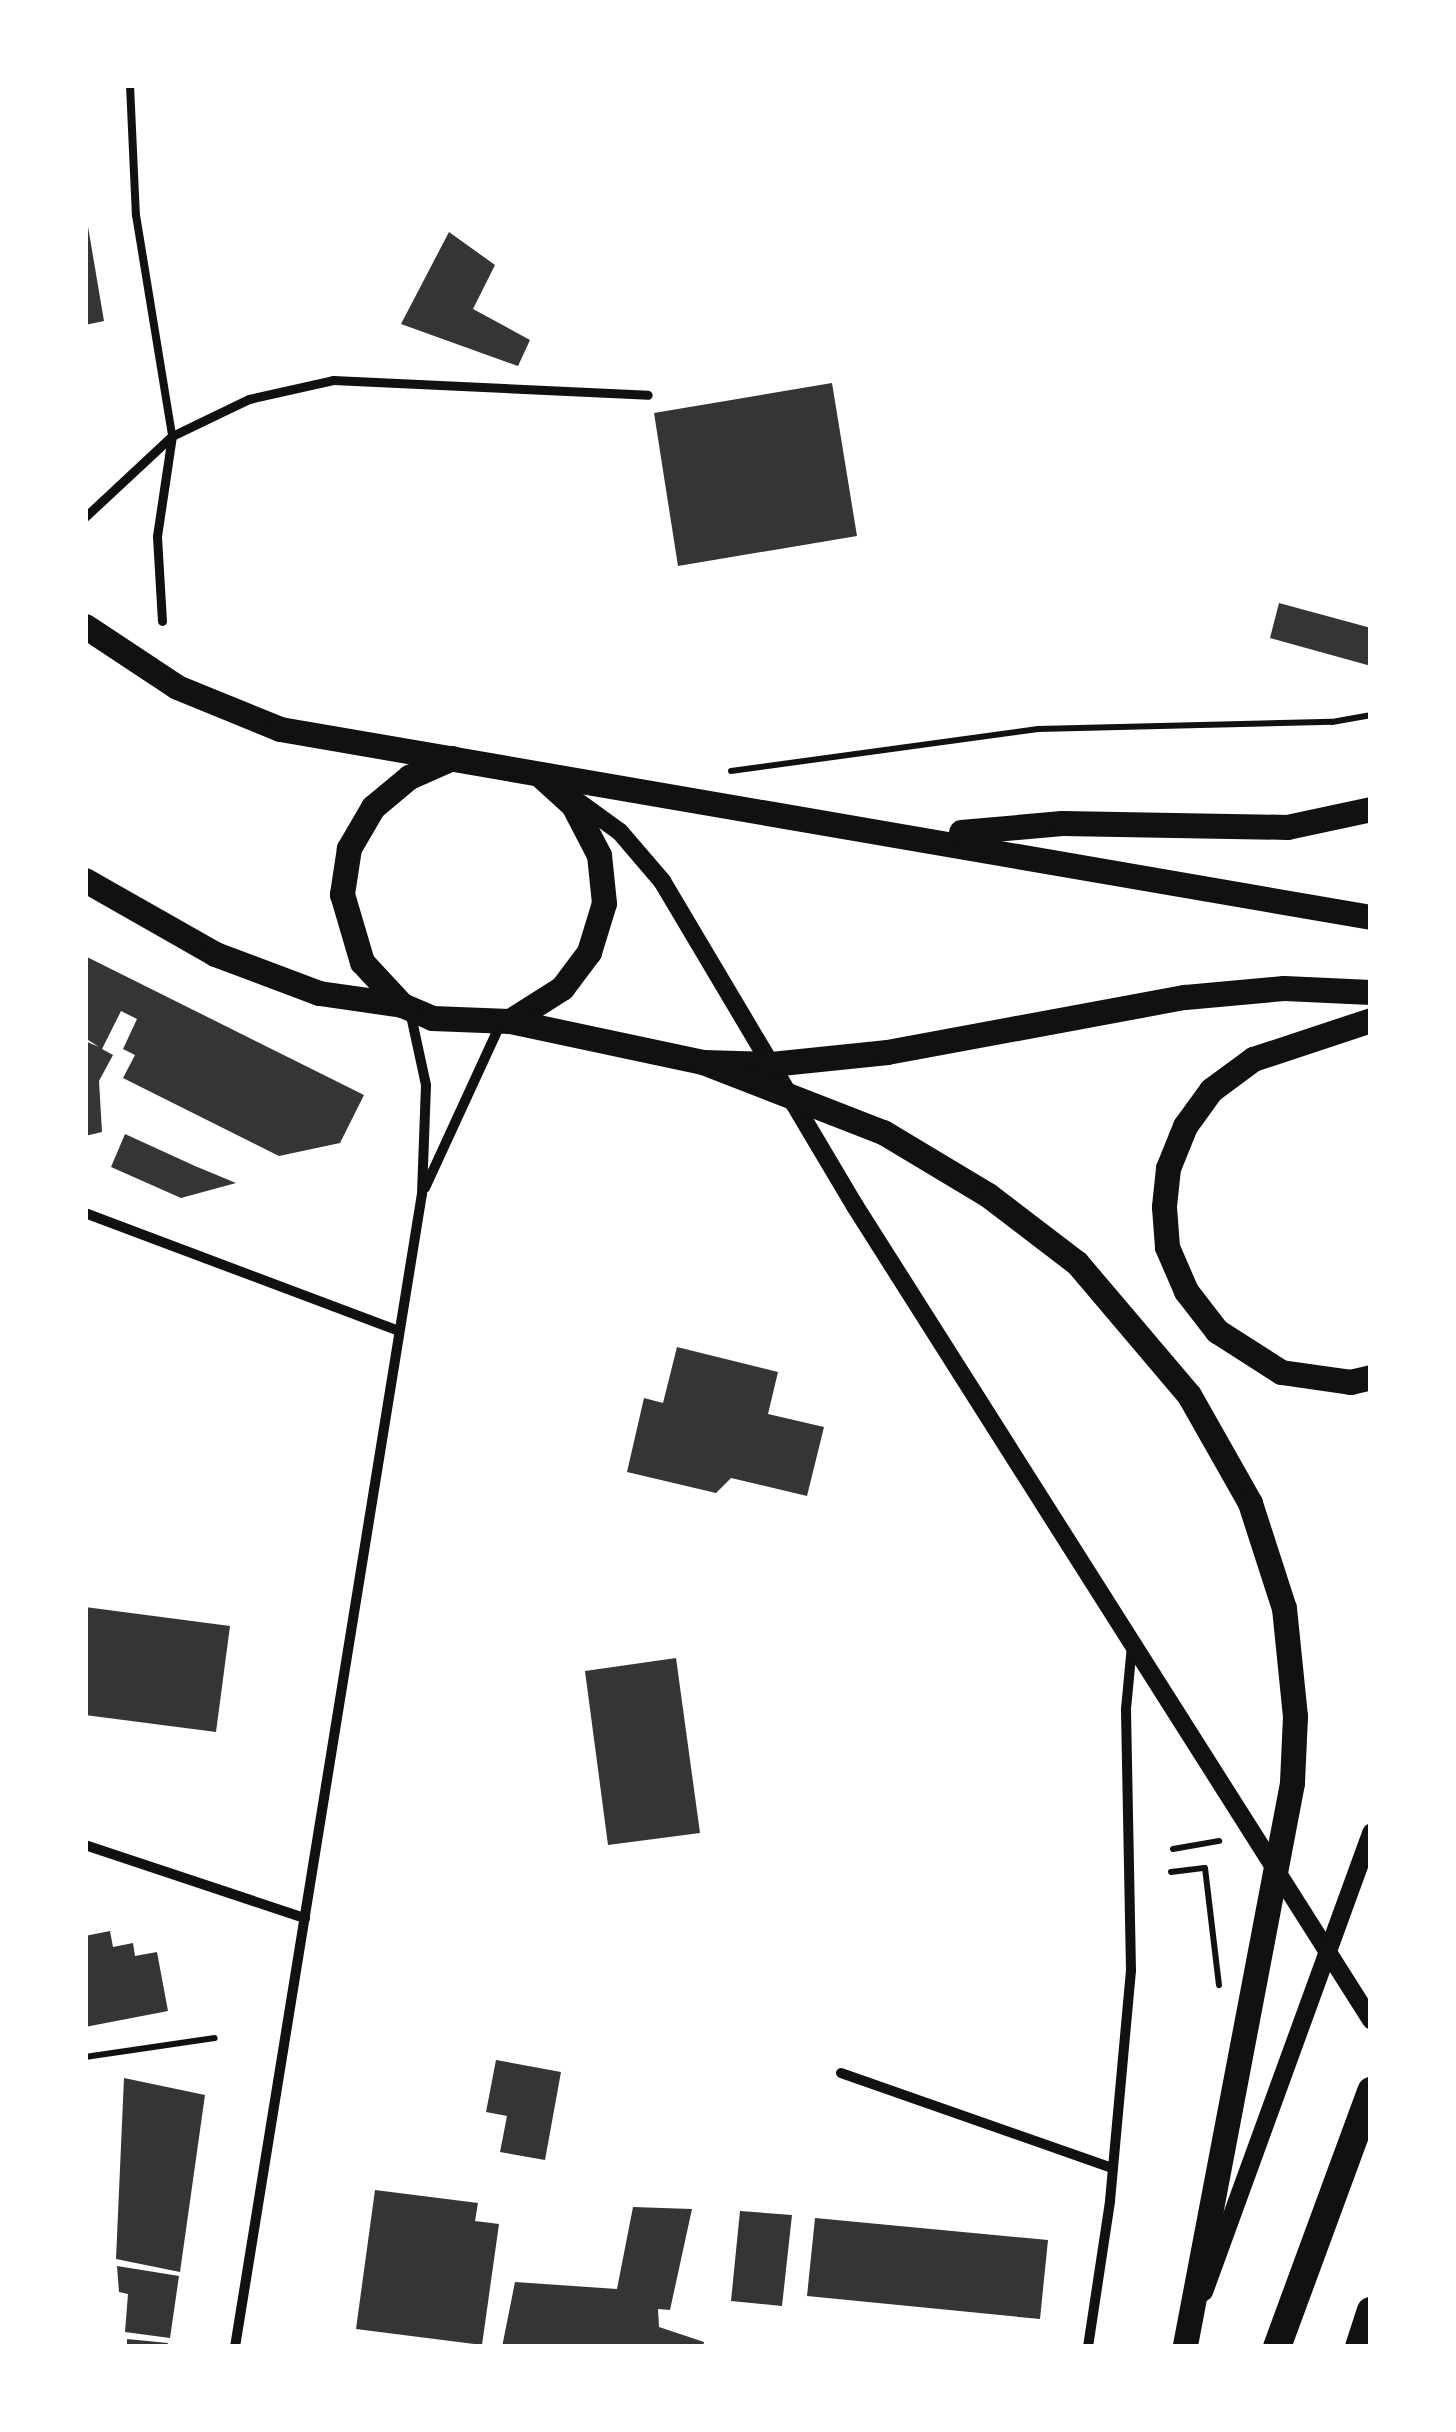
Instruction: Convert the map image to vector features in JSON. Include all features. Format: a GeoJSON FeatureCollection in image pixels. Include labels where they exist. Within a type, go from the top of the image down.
{"type":"FeatureCollection","features":[{"type":"Feature","properties":{"kind":"highway"},"geometry":{"type":"LineString","coordinates":[[1277,2347],[1371,2091]]}},
{"type":"Feature","properties":{"kind":"highway"},"geometry":{"type":"LineString","coordinates":[[1358,2347],[1371,2311]]}},
{"type":"Feature","properties":{"kind":"main road"},"geometry":{"type":"LineString","coordinates":[[85,626],[177,687],[280,729],[926,836],[1371,917]]}},
{"type":"Feature","properties":{"kind":"main road"},"geometry":{"type":"LineString","coordinates":[[406,1008],[350,941],[344,869],[373,807],[409,777],[452,758]]}},
{"type":"Feature","properties":{"kind":"main road"},"geometry":{"type":"LineString","coordinates":[[505,1022],[546,1001],[577,970],[604,903],[606,881],[590,832],[573,805],[540,775]]}},
{"type":"Feature","properties":{"kind":"main road"},"geometry":{"type":"LineString","coordinates":[[926,836],[1062,824],[1287,827],[1371,809]]}},
{"type":"Feature","properties":{"kind":"main road"},"geometry":{"type":"LineString","coordinates":[[85,880],[130,910],[262,973],[319,993],[406,1008],[458,1023],[505,1022],[704,1062],[771,1064],[887,1052],[1185,996],[1284,988],[1371,992]]}},
{"type":"Feature","properties":{"kind":"main road"},"geometry":{"type":"LineString","coordinates":[[1371,1020],[1253,1059],[1211,1090],[1174,1154],[1164,1207],[1167,1246],[1186,1291],[1217,1331],[1280,1372],[1350,1382],[1371,1377]]}},
{"type":"Feature","properties":{"kind":"main road"},"geometry":{"type":"LineString","coordinates":[[704,1062],[789,1095],[936,1162],[1077,1263],[1188,1396],[1250,1504],[1284,1608],[1295,1716],[1292,1783],[1184,2346]]}},
{"type":"Feature","properties":{"kind":"street"},"geometry":{"type":"LineString","coordinates":[[85,517],[172,436],[249,399],[333,380],[648,395]]}},
{"type":"Feature","properties":{"kind":"street"},"geometry":{"type":"LineString","coordinates":[[162,622],[157,536],[172,436]]}},
{"type":"Feature","properties":{"kind":"street"},"geometry":{"type":"LineString","coordinates":[[540,775],[643,856],[1132,1646],[1371,2020]]}},
{"type":"Feature","properties":{"kind":"street"},"geometry":{"type":"LineString","coordinates":[[235,2347],[422,1194],[426,1085],[406,1008]]}},
{"type":"Feature","properties":{"kind":"street"},"geometry":{"type":"LineString","coordinates":[[422,1194],[505,1022]]}},
{"type":"Feature","properties":{"kind":"street"},"geometry":{"type":"LineString","coordinates":[[85,1213],[397,1330]]}},
{"type":"Feature","properties":{"kind":"street"},"geometry":{"type":"LineString","coordinates":[[1088,2347],[1113,2168],[1131,1971],[1126,1709],[1132,1646]]}},
{"type":"Feature","properties":{"kind":"street"},"geometry":{"type":"LineString","coordinates":[[1184,2346],[1371,1832]]}},
{"type":"Feature","properties":{"kind":"street"},"geometry":{"type":"LineString","coordinates":[[85,1845],[305,1918]]}},
{"type":"Feature","properties":{"kind":"street"},"geometry":{"type":"LineString","coordinates":[[842,2073],[1113,2168]]}},
{"type":"Feature","properties":{"kind":"lane"},"geometry":{"type":"LineString","coordinates":[[130,85],[136,216],[172,436]]}},
{"type":"Feature","properties":{"kind":"path"},"geometry":{"type":"LineString","coordinates":[[724,772],[1038,729],[1332,722],[1371,715]]}},
{"type":"Feature","properties":{"kind":"path"},"geometry":{"type":"LineString","coordinates":[[1174,1849],[1219,1842]]}},
{"type":"Feature","properties":{"kind":"path"},"geometry":{"type":"LineString","coordinates":[[1171,1872],[1205,1868],[1214,1958]]}},
{"type":"Feature","properties":{"kind":"path"},"geometry":{"type":"LineString","coordinates":[[85,2057],[215,2038]]}},
{"type":"Feature","properties":{"kind":"building"},"geometry":{"type":"Polygon","coordinates":[[[85,209],[104,321],[85,325],[85,209]]]}},
{"type":"Feature","properties":{"kind":"building"},"geometry":{"type":"Polygon","coordinates":[[[449,232],[495,265],[473,309],[530,340],[518,366],[401,324],[449,232]]]}},
{"type":"Feature","properties":{"kind":"building"},"geometry":{"type":"Polygon","coordinates":[[[832,383],[857,536],[678,566],[654,413],[832,383]]]}},
{"type":"Feature","properties":{"kind":"building"},"geometry":{"type":"Polygon","coordinates":[[[1279,603],[1371,628],[1371,666],[1270,638],[1279,603]]]}},
{"type":"Feature","properties":{"kind":"building"},"geometry":{"type":"Polygon","coordinates":[[[85,956],[364,1095],[340,1143],[279,1156],[123,1078],[135,1055],[123,1049],[137,1019],[121,1011],[102,1049],[113,1055],[99,1081],[102,1132],[85,1136],[85,1041],[99,1047],[85,1038],[85,956]]]}},
{"type":"Feature","properties":{"kind":"building"},"geometry":{"type":"Polygon","coordinates":[[[125,1134],[236,1183],[181,1198],[111,1167],[125,1134]]]}},
{"type":"Feature","properties":{"kind":"building"},"geometry":{"type":"Polygon","coordinates":[[[677,1347],[778,1372],[768,1414],[824,1427],[807,1496],[731,1478],[716,1493],[627,1472],[644,1398],[663,1403],[677,1347]]]}},
{"type":"Feature","properties":{"kind":"building"},"geometry":{"type":"Polygon","coordinates":[[[85,1607],[230,1626],[216,1732],[85,1715],[85,1607]]]}},
{"type":"Feature","properties":{"kind":"building"},"geometry":{"type":"Polygon","coordinates":[[[676,1658],[700,1833],[608,1845],[585,1671],[676,1658]]]}},
{"type":"Feature","properties":{"kind":"building"},"geometry":{"type":"Polygon","coordinates":[[[110,1931],[113,1947],[133,1943],[135,1956],[157,1952],[168,2011],[85,2027],[85,1936],[110,1931]]]}},
{"type":"Feature","properties":{"kind":"building"},"geometry":{"type":"Polygon","coordinates":[[[496,2060],[561,2072],[545,2160],[500,2152],[507,2116],[486,2112],[496,2060]]]}},
{"type":"Feature","properties":{"kind":"building"},"geometry":{"type":"Polygon","coordinates":[[[124,2078],[205,2095],[180,2272],[116,2259],[124,2078]]]}},
{"type":"Feature","properties":{"kind":"building"},"geometry":{"type":"Polygon","coordinates":[[[375,2190],[478,2203],[475,2221],[499,2224],[482,2345],[356,2329],[375,2190]]]}},
{"type":"Feature","properties":{"kind":"building"},"geometry":{"type":"Polygon","coordinates":[[[633,2207],[692,2209],[670,2310],[658,2309],[659,2327],[704,2342],[703,2347],[502,2347],[515,2282],[617,2289],[633,2207]]]}},
{"type":"Feature","properties":{"kind":"building"},"geometry":{"type":"Polygon","coordinates":[[[740,2211],[792,2215],[782,2306],[731,2301],[740,2211]]]}},
{"type":"Feature","properties":{"kind":"building"},"geometry":{"type":"Polygon","coordinates":[[[815,2218],[1048,2240],[1040,2319],[807,2296],[815,2218]]]}},
{"type":"Feature","properties":{"kind":"building"},"geometry":{"type":"Polygon","coordinates":[[[117,2266],[179,2276],[170,2338],[125,2332],[128,2294],[119,2292],[117,2266]]]}},
{"type":"Feature","properties":{"kind":"building"},"geometry":{"type":"Polygon","coordinates":[[[127,2339],[168,2343],[167,2347],[127,2347],[127,2339]]]}}]}
